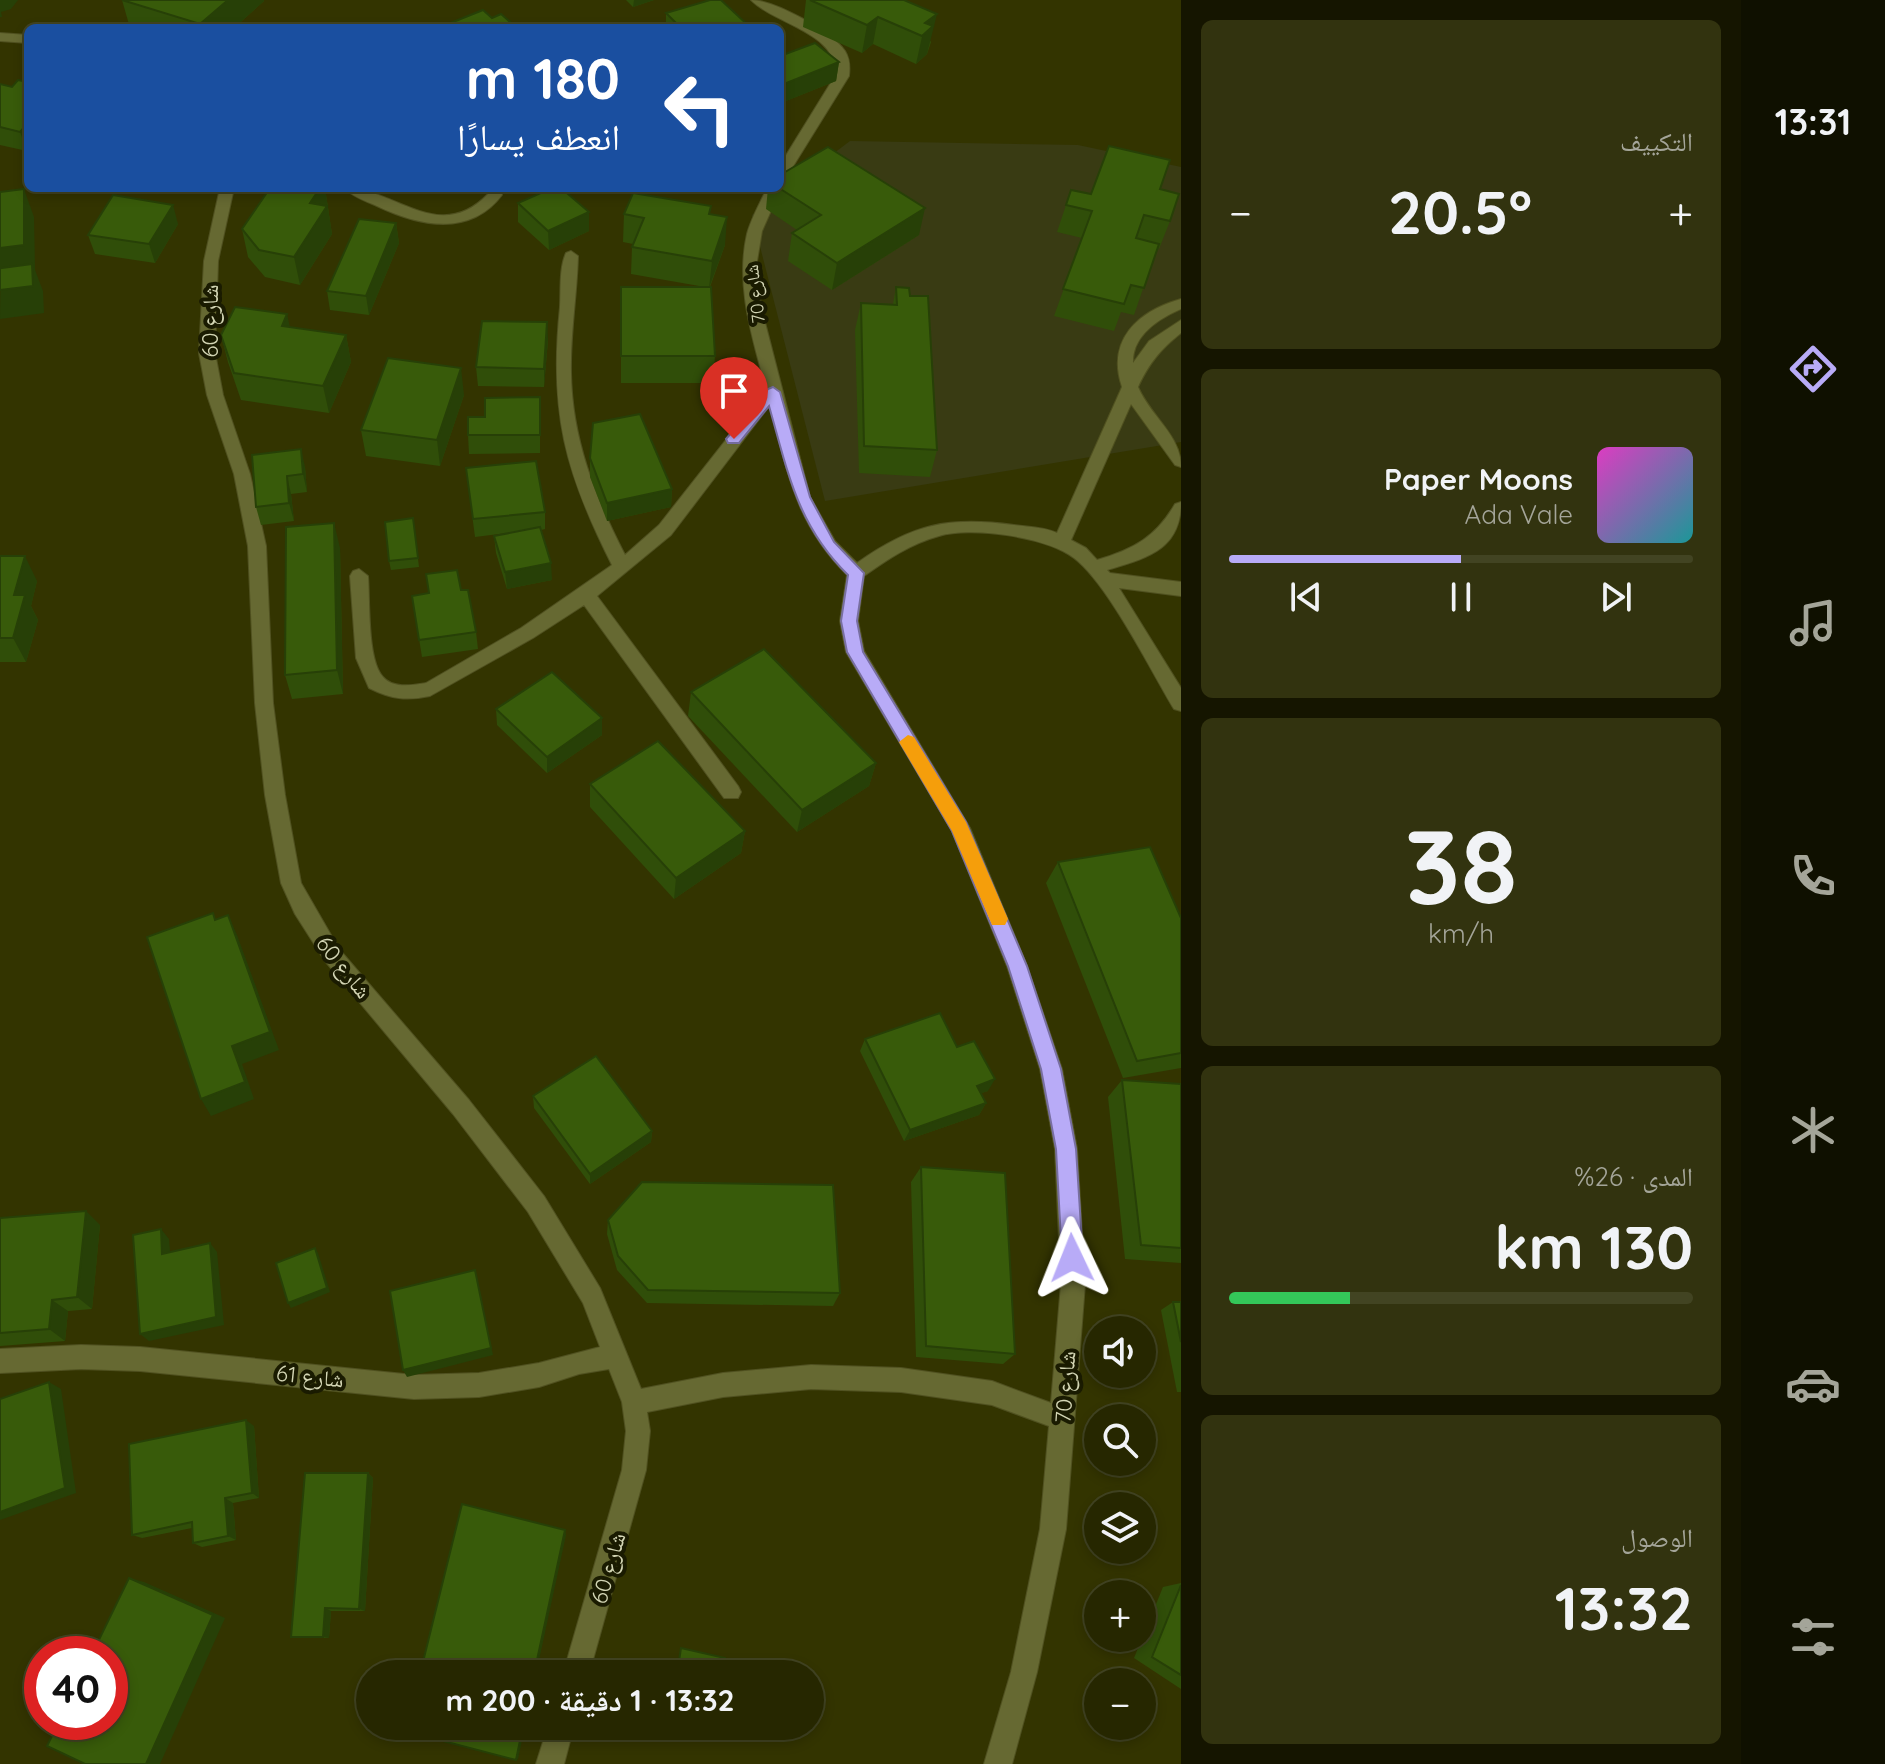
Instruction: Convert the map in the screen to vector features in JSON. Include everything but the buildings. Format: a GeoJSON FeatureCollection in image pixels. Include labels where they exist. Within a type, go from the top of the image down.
{"type":"FeatureCollection","features":[{"type":"Feature","properties":{"kind":"street"},"geometry":{"type":"LineString","coordinates":[[757,0],[839,52],[843,61],[842,76],[784,170]]}},
{"type":"Feature","properties":{"kind":"street"},"geometry":{"type":"LineString","coordinates":[[0,37],[24,39]]}},
{"type":"Feature","properties":{"kind":"street","name":"شارع 60"},"geometry":{"type":"LineString","coordinates":[[226,192],[211,261],[206,319],[207,353],[215,395],[242,474],[257,546],[264,703],[275,795],[291,883],[302,908],[332,955],[461,1107],[536,1204],[592,1296],[634,1402],[638,1431],[634,1470],[580,1660]]}},
{"type":"Feature","properties":{"kind":"street"},"geometry":{"type":"LineString","coordinates":[[359,192],[389,208],[449,221],[469,219],[488,207],[495,192]]}},
{"type":"Feature","properties":{"kind":"street","name":"شارع 70"},"geometry":{"type":"LineString","coordinates":[[772,192],[755,231],[750,261],[753,307],[802,497],[829,546],[856,573],[849,621],[855,652],[960,828],[1017,966],[1051,1069],[1066,1149],[1073,1271],[1053,1529],[1024,1672],[998,1764]]}},
{"type":"Feature","properties":{"kind":"street"},"geometry":{"type":"LineString","coordinates":[[571,256],[563,371],[571,448],[582,487],[622,567]]}},
{"type":"Feature","properties":{"kind":"street"},"geometry":{"type":"LineString","coordinates":[[1181,304],[1166,308],[1135,330],[1125,350],[1123,367],[1130,388],[1181,461]]}},
{"type":"Feature","properties":{"kind":"street"},"geometry":{"type":"LineString","coordinates":[[1062,541],[1140,365],[1155,345],[1181,325]]}},
{"type":"Feature","properties":{"kind":"street"},"geometry":{"type":"LineString","coordinates":[[359,576],[365,658],[376,683],[403,693],[430,689],[586,595],[665,530],[698,491],[748,420],[773,392]]}},
{"type":"Feature","properties":{"kind":"street"},"geometry":{"type":"LineString","coordinates":[[1100,573],[1153,547],[1169,532],[1181,508]]}},
{"type":"Feature","properties":{"kind":"street"},"geometry":{"type":"LineString","coordinates":[[856,573],[892,547],[940,528],[955,526],[1026,531],[1062,541],[1100,573],[1181,704]]}},
{"type":"Feature","properties":{"kind":"street"},"geometry":{"type":"LineString","coordinates":[[1100,573],[1181,589]]}},
{"type":"Feature","properties":{"kind":"street"},"geometry":{"type":"LineString","coordinates":[[586,595],[731,792]]}},
{"type":"Feature","properties":{"kind":"street","name":"شارع 61"},"geometry":{"type":"LineString","coordinates":[[0,1361],[81,1357],[140,1359],[414,1387],[479,1385],[539,1375],[579,1362],[617,1356]]}},
{"type":"Feature","properties":{"kind":"street"},"geometry":{"type":"LineString","coordinates":[[634,1402],[723,1385],[811,1377],[886,1379],[992,1393],[1063,1419]]}},
{"type":"Feature","properties":{"kind":"street"},"geometry":{"type":"LineString","coordinates":[[550,1764],[557,1740]]}},
{"type":"Feature","properties":{"kind":"shaded area"},"geometry":{"type":"Polygon","coordinates":[[[850,141],[1078,145],[1181,167],[1181,442],[825,501],[752,215],[850,141]]]}},
{"type":"Feature","properties":{"kind":"slow traffic"},"geometry":{"type":"LineString","coordinates":[[908,742],[960,828],[998,919]]}},
{"type":"Feature","properties":{"kind":"route"},"geometry":{"type":"LineString","coordinates":[[734,439],[773,392],[802,497],[829,546],[856,573],[849,621],[855,652],[960,828],[1017,966],[1051,1069],[1066,1149],[1072,1258]]}}]}
